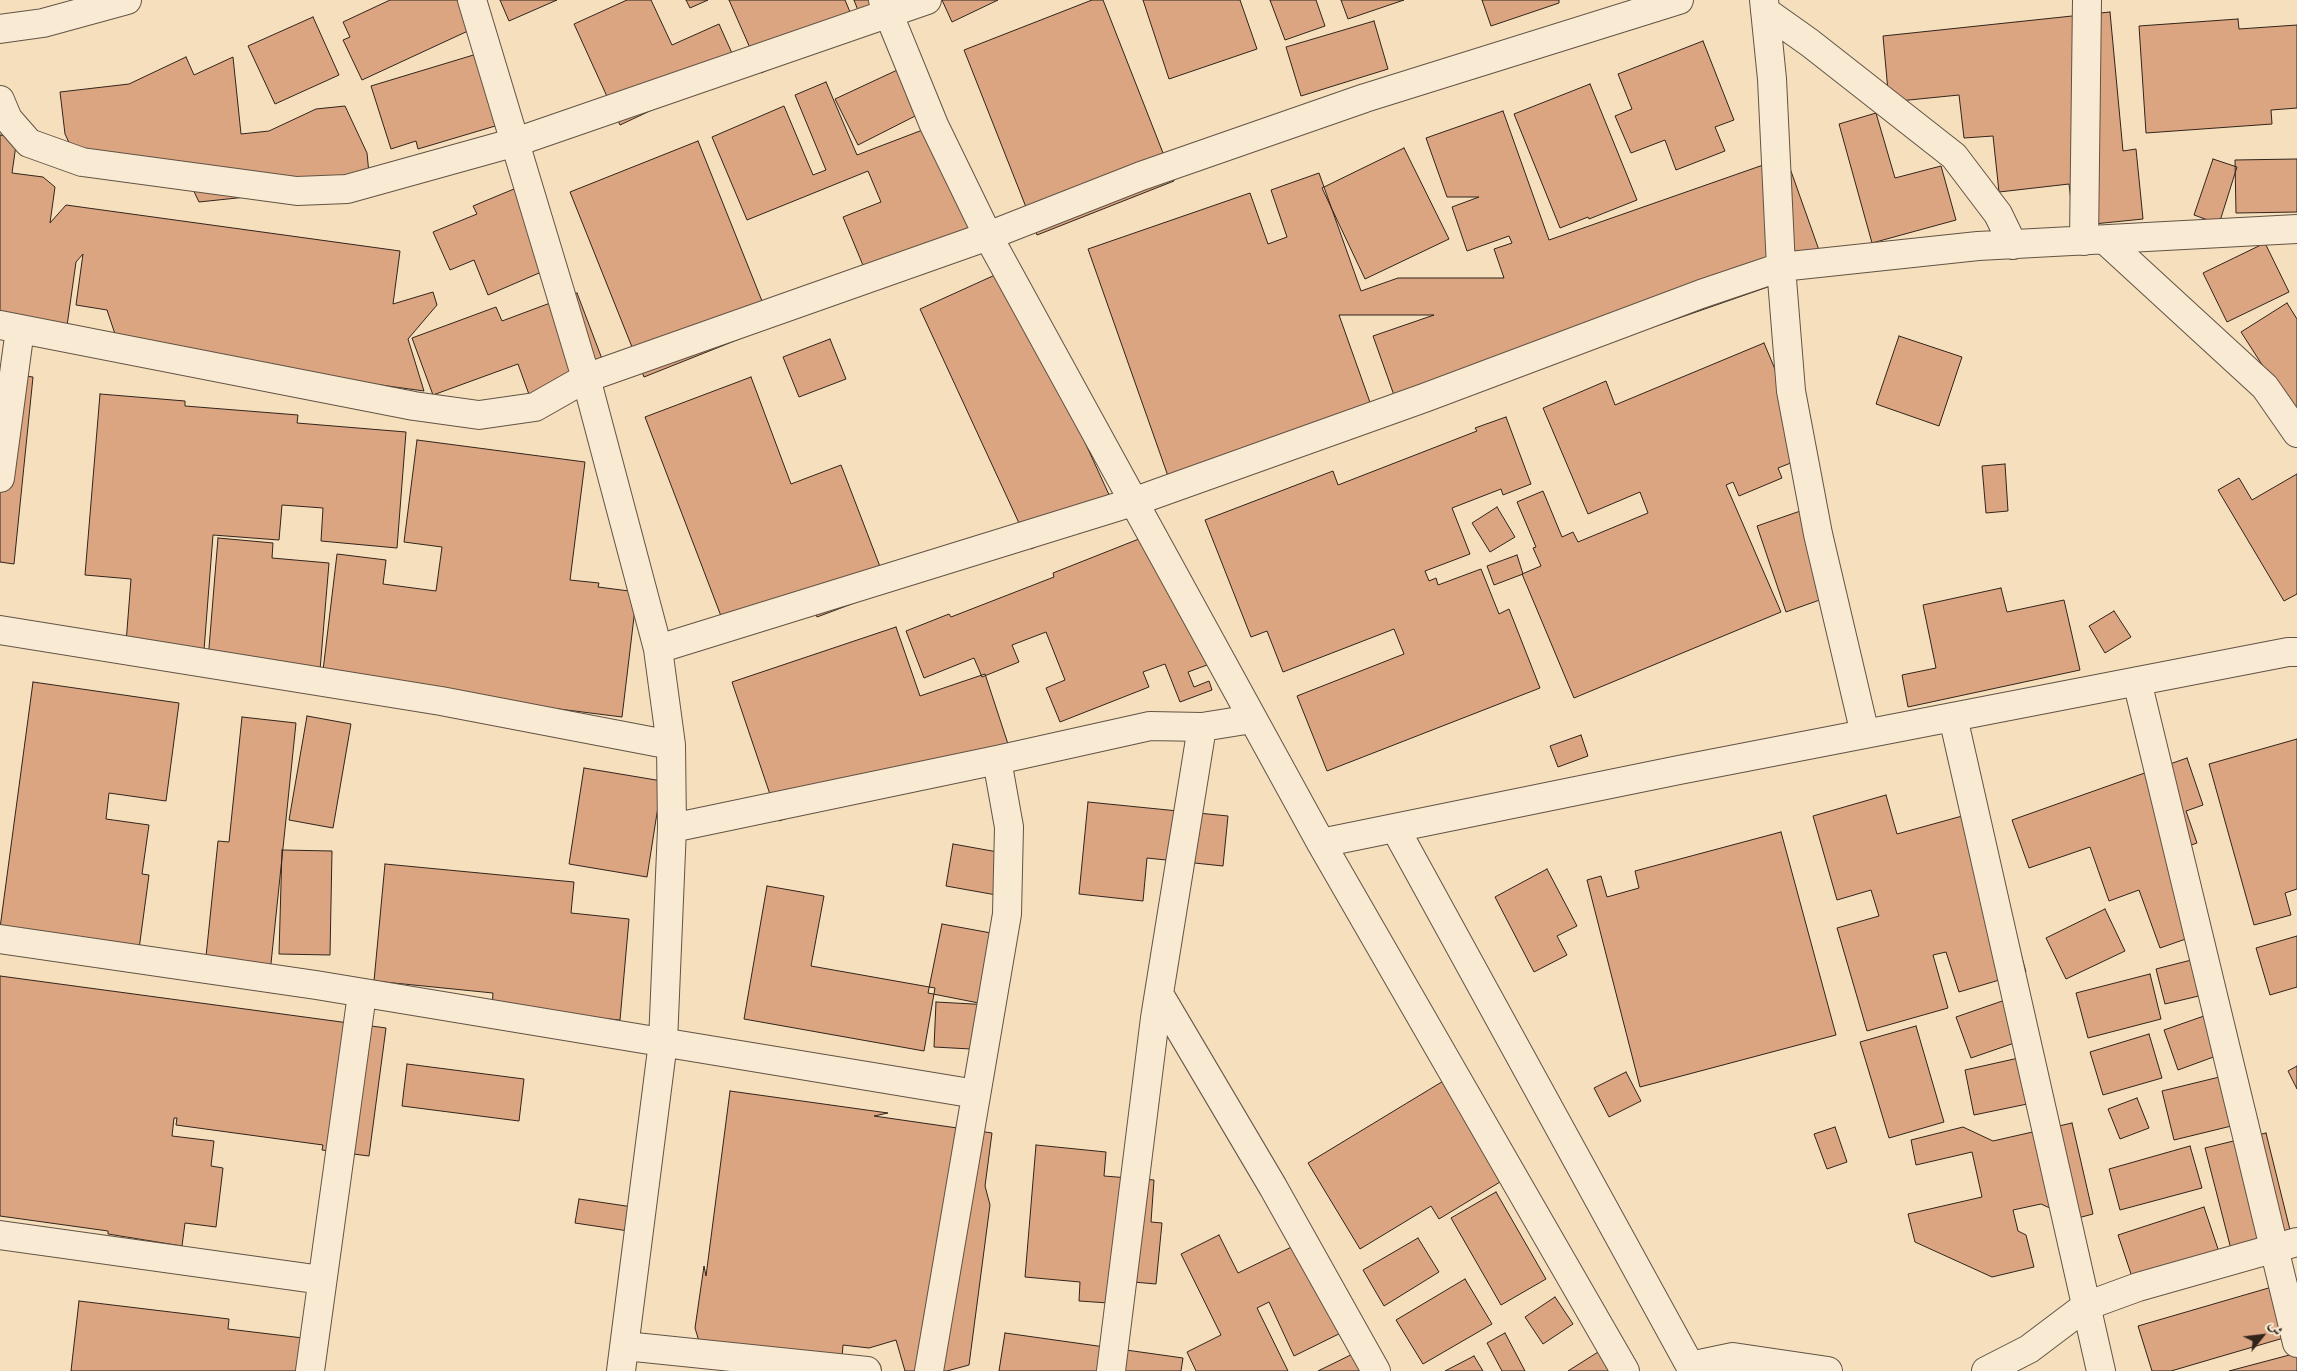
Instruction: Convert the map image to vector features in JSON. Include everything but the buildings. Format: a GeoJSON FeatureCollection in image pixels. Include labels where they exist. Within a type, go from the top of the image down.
{"type":"FeatureCollection","features":[{"type":"Feature","properties":{"kind":"street"},"geometry":{"type":"LineString","coordinates":[[0,29],[43,23],[128,0]]}},
{"type":"Feature","properties":{"kind":"street"},"geometry":{"type":"LineString","coordinates":[[472,0],[586,378],[658,649],[671,745],[672,828],[663,1042],[623,1359],[867,1371]]}},
{"type":"Feature","properties":{"kind":"street"},"geometry":{"type":"LineString","coordinates":[[0,100],[8,119],[29,143],[82,162],[297,190],[347,189],[516,142],[885,6],[927,0]]}},
{"type":"Feature","properties":{"kind":"street"},"geometry":{"type":"LineString","coordinates":[[0,478],[10,327],[414,406],[479,415],[535,407],[586,378],[988,236],[1142,176],[1364,98],[1679,0]]}},
{"type":"Feature","properties":{"kind":"street"},"geometry":{"type":"LineString","coordinates":[[2087,0],[2094,240],[2265,387],[2297,433]]}},
{"type":"Feature","properties":{"kind":"street"},"geometry":{"type":"LineString","coordinates":[[1764,5],[1954,156],[1998,214],[2013,245]]}},
{"type":"Feature","properties":{"kind":"street"},"geometry":{"type":"LineString","coordinates":[[1764,5],[1772,79],[1781,266],[1791,391],[1818,534],[1865,734]]}},
{"type":"Feature","properties":{"kind":"street"},"geometry":{"type":"LineString","coordinates":[[885,6],[934,125],[988,236],[1320,843],[1625,1371]]}},
{"type":"Feature","properties":{"kind":"street"},"geometry":{"type":"LineString","coordinates":[[658,649],[1133,502],[1424,398],[1781,266],[2013,245],[2297,229]]}},
{"type":"Feature","properties":{"kind":"street"},"geometry":{"type":"LineString","coordinates":[[0,630],[441,702],[671,745]]}},
{"type":"Feature","properties":{"kind":"street"},"geometry":{"type":"LineString","coordinates":[[1320,843],[1865,734],[2288,652],[2297,652]]}},
{"type":"Feature","properties":{"kind":"street"},"geometry":{"type":"LineString","coordinates":[[2137,681],[2286,1246],[2297,1343]]}},
{"type":"Feature","properties":{"kind":"street"},"geometry":{"type":"LineString","coordinates":[[1953,717],[2101,1371]]}},
{"type":"Feature","properties":{"kind":"street"},"geometry":{"type":"LineString","coordinates":[[672,828],[1150,726],[1202,727],[1252,718]]}},
{"type":"Feature","properties":{"kind":"street"},"geometry":{"type":"LineString","coordinates":[[1110,1371],[1159,994],[1202,727]]}},
{"type":"Feature","properties":{"kind":"street"},"geometry":{"type":"LineString","coordinates":[[929,1371],[1007,914],[1009,827],[997,760]]}},
{"type":"Feature","properties":{"kind":"street"},"geometry":{"type":"LineString","coordinates":[[1395,828],[1692,1369],[1733,1357],[1828,1371]]}},
{"type":"Feature","properties":{"kind":"street"},"geometry":{"type":"LineString","coordinates":[[0,940],[316,985],[976,1094]]}},
{"type":"Feature","properties":{"kind":"street"},"geometry":{"type":"LineString","coordinates":[[310,1371],[362,994]]}},
{"type":"Feature","properties":{"kind":"street"},"geometry":{"type":"LineString","coordinates":[[1159,994],[1273,1187],[1376,1371]]}},
{"type":"Feature","properties":{"kind":"street"},"geometry":{"type":"LineString","coordinates":[[0,1235],[322,1280]]}},
{"type":"Feature","properties":{"kind":"street"},"geometry":{"type":"LineString","coordinates":[[1986,1371],[2030,1349],[2086,1306],[2138,1287],[2286,1246]]}}]}
